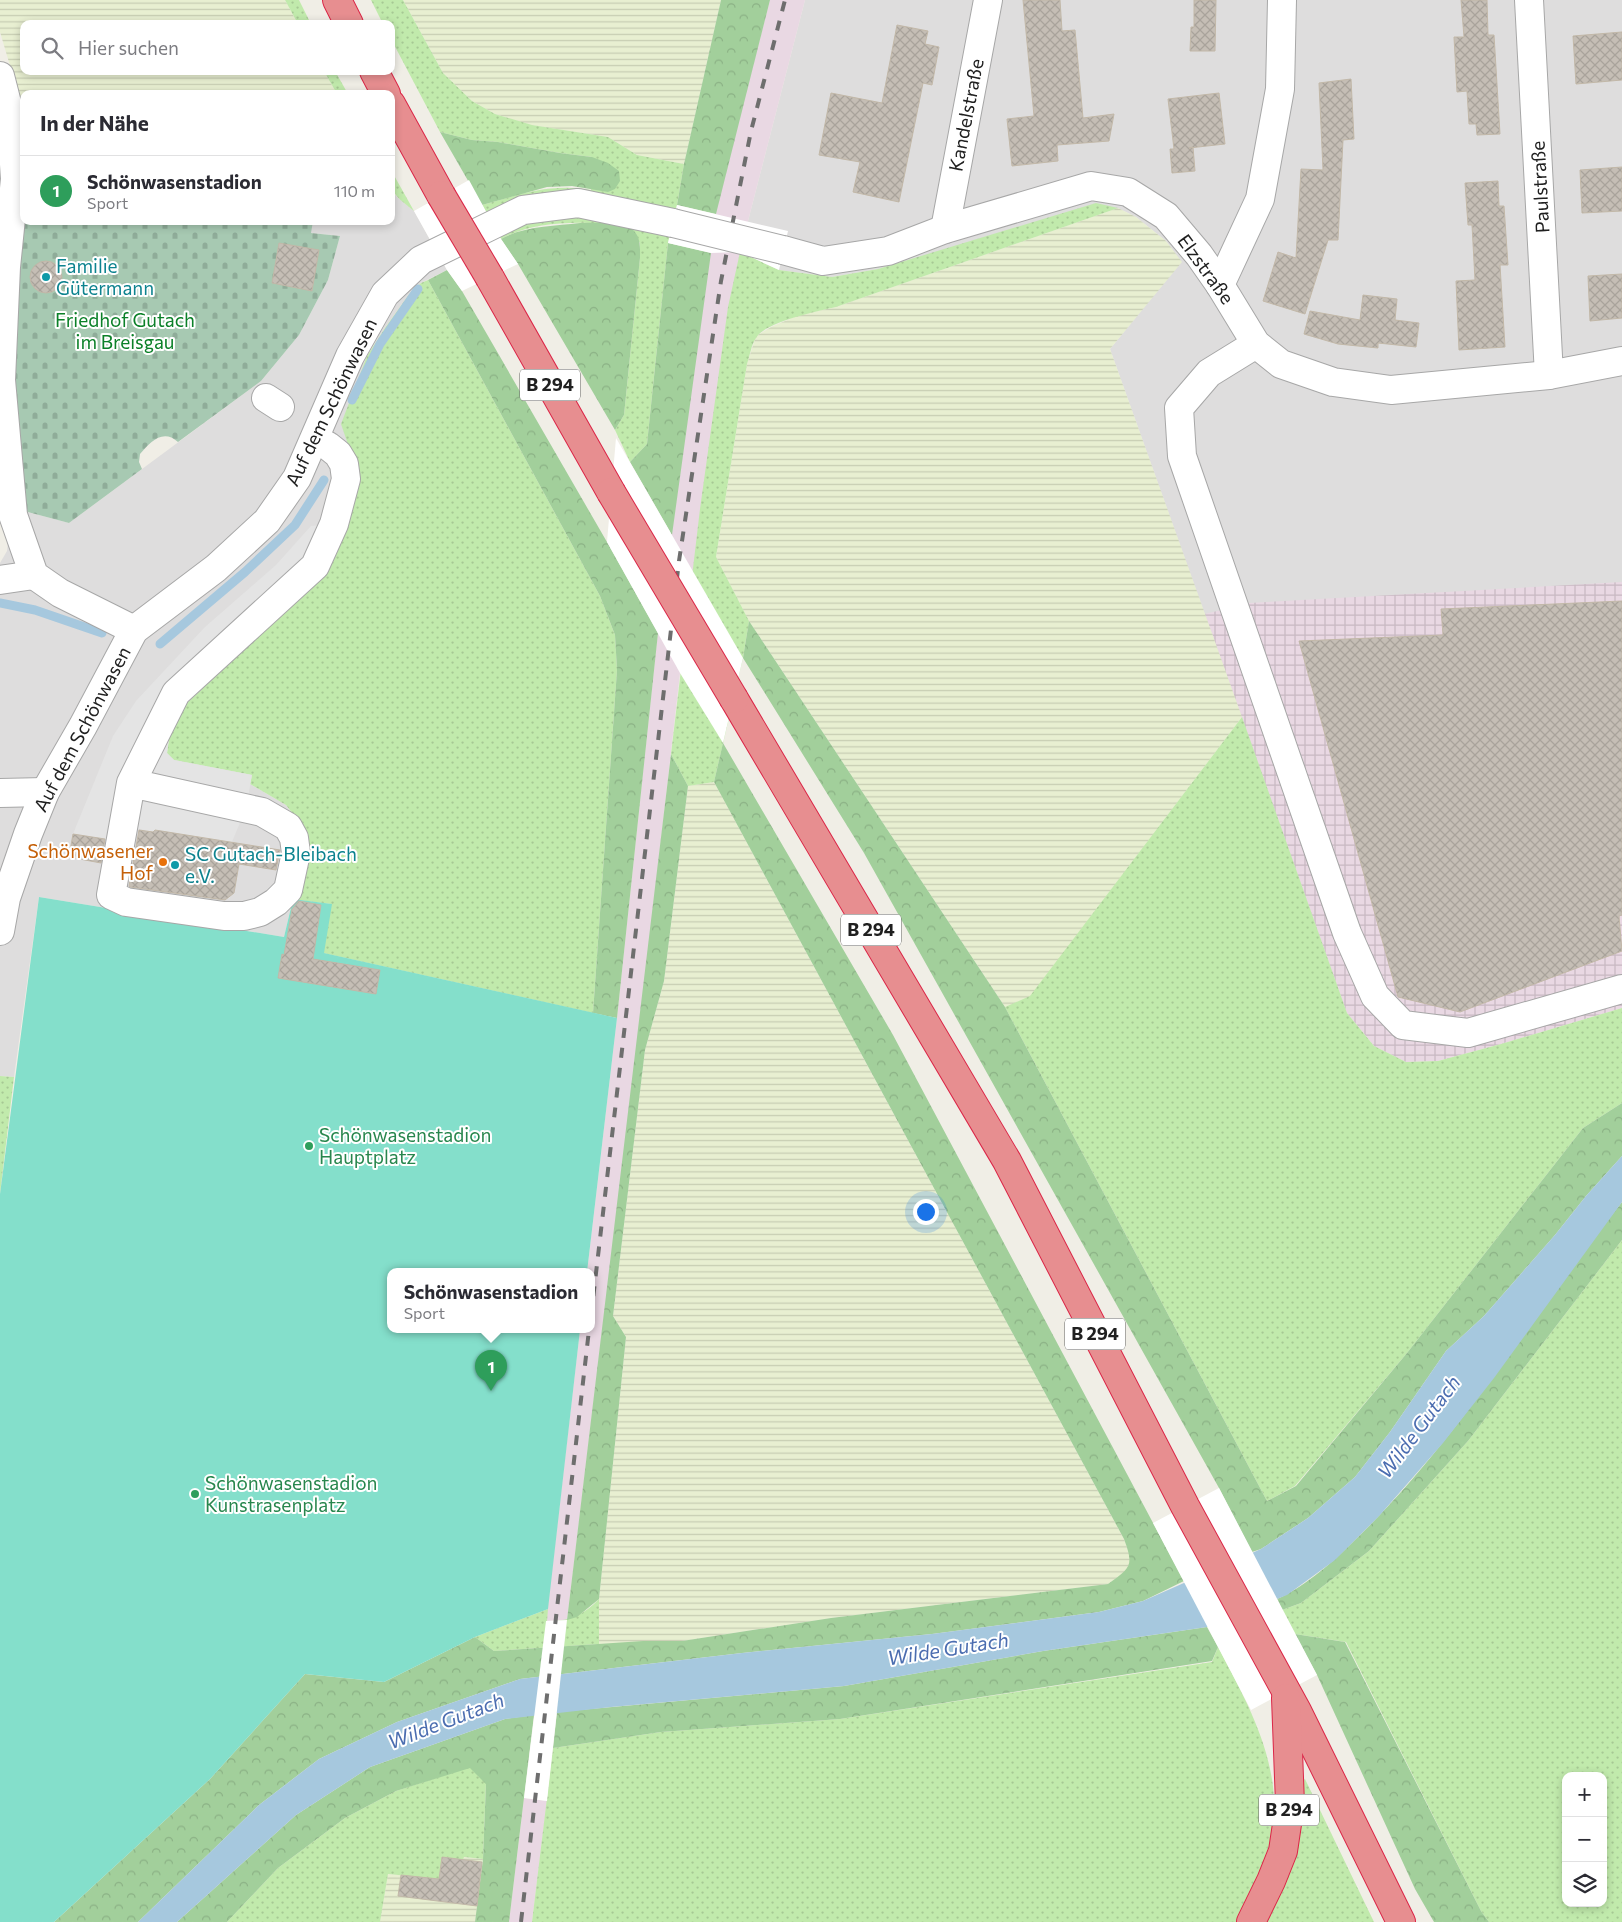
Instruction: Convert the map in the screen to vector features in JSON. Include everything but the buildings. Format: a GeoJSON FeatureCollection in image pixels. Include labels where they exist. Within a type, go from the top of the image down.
{"type":"FeatureCollection","features":[{"type":"Feature","properties":{"kind":"highway"},"geometry":{"type":"LineString","coordinates":[[337,0],[347,20]]}},
{"type":"Feature","properties":{"kind":"highway"},"geometry":{"type":"LineString","coordinates":[[376,75],[384,90]]}},
{"type":"Feature","properties":{"kind":"highway","name":"B 294"},"geometry":{"type":"LineString","coordinates":[[395,111],[611,492],[1007,1161],[1184,1506],[1297,1711],[1401,1922]]}},
{"type":"Feature","properties":{"kind":"highway","name":"B 294"},"geometry":{"type":"LineString","coordinates":[[1251,1922],[1283,1851],[1290,1804],[1286,1691]]}},
{"type":"Feature","properties":{"kind":"street","name":"Kandelstraße"},"geometry":{"type":"LineString","coordinates":[[945,229],[988,0]]}},
{"type":"Feature","properties":{"kind":"street"},"geometry":{"type":"LineString","coordinates":[[1220,285],[1260,199],[1280,89],[1282,0]]}},
{"type":"Feature","properties":{"kind":"street","name":"Paulstraße"},"geometry":{"type":"LineString","coordinates":[[1529,0],[1548,375]]}},
{"type":"Feature","properties":{"kind":"street"},"geometry":{"type":"LineString","coordinates":[[0,76],[11,119],[15,179],[6,267],[1,380],[13,515],[34,575],[60,593],[134,630]]}},
{"type":"Feature","properties":{"kind":"street","name":"Elzstraße"},"geometry":{"type":"LineString","coordinates":[[783,250],[823,261],[888,251],[945,229],[1091,186],[1128,192],[1166,216],[1199,255],[1220,285],[1256,344],[1281,364],[1333,382],[1392,390],[1548,375],[1622,361]]}},
{"type":"Feature","properties":{"kind":"street","name":"Auf dem Schönwasen"},"geometry":{"type":"LineString","coordinates":[[0,931],[9,888],[45,792],[83,726],[134,630],[216,568],[267,521],[297,478],[350,356],[384,294],[421,260],[523,210],[578,203],[673,223],[783,250]]}},
{"type":"Feature","properties":{"kind":"street"},"geometry":{"type":"LineString","coordinates":[[1256,344],[1209,374],[1179,408],[1182,456],[1347,933],[1375,996],[1403,1025],[1468,1033],[1622,989]]}},
{"type":"Feature","properties":{"kind":"street"},"geometry":{"type":"LineString","coordinates":[[131,783],[262,812],[288,827],[294,838],[296,853],[288,890],[276,902],[260,912],[244,916],[224,916],[126,902],[111,895],[131,783],[176,693],[314,566],[334,524],[346,479],[344,464],[338,454],[328,446],[315,440]]}},
{"type":"Feature","properties":{"kind":"street"},"geometry":{"type":"LineString","coordinates":[[0,580],[34,575]]}},
{"type":"Feature","properties":{"kind":"street"},"geometry":{"type":"LineString","coordinates":[[0,793],[45,792]]}},
{"type":"Feature","properties":{"kind":"shaded area"},"geometry":{"type":"Polygon","coordinates":[[[770,0],[805,0],[740,252],[680,673],[646,972],[567,1620],[546,1621],[580,1333],[595,1333],[595,1268],[587,1268],[617,1018],[657,641],[717,204],[770,0]]]}},
{"type":"Feature","properties":{"kind":"shaded area"},"geometry":{"type":"Polygon","coordinates":[[[805,0],[1622,0],[1622,1008],[1347,1013],[1110,349],[1181,262],[1166,241],[1136,217],[1118,208],[878,269],[832,277],[779,270],[740,252],[805,0]]]}},
{"type":"Feature","properties":{"kind":"shaded area"},"geometry":{"type":"Polygon","coordinates":[[[395,194],[414,211],[447,270],[421,283],[410,293],[367,356],[356,468],[357,495],[346,529],[172,717],[167,752],[174,760],[252,775],[250,784],[286,805],[296,818],[307,843],[299,900],[293,899],[284,937],[39,897],[14,1077],[0,1076],[0,563],[7,551],[8,542],[4,530],[24,511],[69,523],[261,381],[299,335],[328,280],[340,236],[310,233],[312,225],[395,225],[395,194]]]}},
{"type":"Feature","properties":{"kind":"shaded area"},"geometry":{"type":"Polygon","coordinates":[[[334,524],[346,529],[335,558],[321,576],[172,717],[167,753],[174,760],[252,775],[246,808],[232,842],[155,830],[148,836],[144,830],[138,829],[108,840],[73,834],[113,736],[136,701],[205,627],[276,565],[311,526],[334,524]]]}},
{"type":"Feature","properties":{"kind":"shaded area"},"geometry":{"type":"Polygon","coordinates":[[[1622,582],[1622,1008],[1438,1061],[1406,1062],[1374,1046],[1347,1013],[1205,614],[1249,603],[1622,582]]]}},
{"type":"Feature","properties":{"kind":"shaded area"},"geometry":{"type":"Polygon","coordinates":[[[39,897],[284,937],[293,899],[332,904],[324,953],[617,1018],[587,1268],[387,1268],[387,1333],[580,1333],[548,1609],[475,1637],[384,1682],[305,1674],[210,1779],[54,1922],[0,1922],[0,1194],[39,897]]]}},
{"type":"Feature","properties":{"kind":"shaded area"},"geometry":{"type":"Polygon","coordinates":[[[524,1798],[547,1801],[532,1922],[509,1922],[524,1798]]]}},
{"type":"Feature","properties":{"kind":"green space"},"geometry":{"type":"Polygon","coordinates":[[[0,0],[285,0],[296,20],[20,20],[20,75],[326,75],[335,90],[20,90],[20,100],[0,32],[0,0]]]}},
{"type":"Feature","properties":{"kind":"green space"},"geometry":{"type":"Polygon","coordinates":[[[285,0],[299,0],[309,20],[296,20],[285,0]]]}},
{"type":"Feature","properties":{"kind":"green space"},"geometry":{"type":"Polygon","coordinates":[[[371,0],[403,0],[443,73],[472,101],[495,114],[532,125],[608,137],[637,155],[684,164],[668,243],[647,444],[630,462],[615,430],[624,415],[640,243],[627,226],[596,223],[546,225],[515,232],[501,239],[482,205],[549,189],[576,188],[591,190],[592,157],[498,142],[472,140],[440,132],[395,47],[395,20],[381,20],[371,0]]]}},
{"type":"Feature","properties":{"kind":"green space"},"geometry":{"type":"Polygon","coordinates":[[[403,0],[721,0],[684,164],[637,155],[608,137],[531,125],[495,114],[472,101],[443,73],[403,0]]]}},
{"type":"Feature","properties":{"kind":"green space"},"geometry":{"type":"Polygon","coordinates":[[[721,0],[770,0],[716,214],[677,205],[684,164],[721,0]]]}},
{"type":"Feature","properties":{"kind":"green space"},"geometry":{"type":"Polygon","coordinates":[[[326,75],[337,75],[346,90],[335,90],[326,75]]]}},
{"type":"Feature","properties":{"kind":"green space"},"geometry":{"type":"Polygon","coordinates":[[[440,132],[472,140],[498,142],[592,157],[608,163],[619,171],[620,181],[615,189],[608,192],[572,186],[547,187],[482,205],[440,132]]]}},
{"type":"Feature","properties":{"kind":"green space"},"geometry":{"type":"Polygon","coordinates":[[[395,177],[414,211],[395,194],[395,177]]]}},
{"type":"Feature","properties":{"kind":"green space"},"geometry":{"type":"Polygon","coordinates":[[[1096,203],[1118,208],[836,307],[781,322],[761,332],[756,338],[747,364],[716,557],[749,621],[743,658],[714,782],[688,786],[671,754],[700,509],[728,307],[740,252],[779,270],[832,277],[878,269],[1096,203]]]}},
{"type":"Feature","properties":{"kind":"green space"},"geometry":{"type":"Polygon","coordinates":[[[1118,208],[1136,217],[1166,241],[1182,262],[1110,349],[1242,717],[1030,997],[1005,1007],[749,621],[716,557],[747,364],[756,336],[771,327],[799,315],[836,307],[1118,208]]]}},
{"type":"Feature","properties":{"kind":"green space"},"geometry":{"type":"Polygon","coordinates":[[[580,223],[608,223],[630,228],[638,237],[640,244],[624,415],[615,430],[518,264],[501,239],[519,231],[580,223]]]}},
{"type":"Feature","properties":{"kind":"green space","name":"Friedhof Gutach im Breisgau"},"geometry":{"type":"Polygon","coordinates":[[[24,225],[312,225],[311,233],[340,236],[328,280],[299,335],[261,381],[178,442],[167,436],[162,436],[152,441],[140,454],[139,462],[142,469],[69,523],[24,511],[12,356],[24,225]]]}},
{"type":"Feature","properties":{"kind":"green space"},"geometry":{"type":"Polygon","coordinates":[[[668,243],[711,253],[672,535],[630,462],[647,444],[668,243]]]}},
{"type":"Feature","properties":{"kind":"green space"},"geometry":{"type":"Polygon","coordinates":[[[447,270],[462,291],[658,633],[617,1018],[593,1013],[617,670],[615,635],[600,596],[428,280],[447,270]]]}},
{"type":"Feature","properties":{"kind":"green space"},"geometry":{"type":"Polygon","coordinates":[[[428,280],[600,596],[615,635],[617,670],[593,1013],[323,953],[331,904],[299,900],[307,843],[296,818],[286,805],[250,784],[252,775],[174,760],[167,753],[172,717],[279,617],[346,529],[357,495],[356,468],[341,424],[367,356],[410,293],[421,283],[428,280]]]}},
{"type":"Feature","properties":{"kind":"green space"},"geometry":{"type":"Polygon","coordinates":[[[749,621],[1005,1007],[1267,1501],[1296,1486],[1407,1353],[1583,1128],[1622,1103],[1622,1156],[1484,1316],[1446,1351],[1390,1432],[1355,1477],[1308,1518],[1261,1549],[1252,1552],[1219,1488],[864,853],[743,658],[749,621]]]}},
{"type":"Feature","properties":{"kind":"green space"},"geometry":{"type":"Polygon","coordinates":[[[1242,717],[1347,1013],[1374,1046],[1406,1062],[1438,1061],[1622,1008],[1622,1103],[1583,1128],[1407,1353],[1295,1486],[1267,1501],[1005,1007],[1030,996],[1242,717]]]}},
{"type":"Feature","properties":{"kind":"green space"},"geometry":{"type":"Polygon","coordinates":[[[723,743],[893,1035],[1184,1581],[1143,1601],[1099,1612],[932,1634],[742,1653],[520,1679],[397,1722],[319,1759],[259,1805],[138,1922],[54,1922],[210,1779],[305,1674],[384,1682],[475,1637],[494,1651],[643,1641],[682,1641],[831,1618],[1108,1584],[1126,1569],[1129,1555],[1124,1539],[714,782],[723,743]]]}},
{"type":"Feature","properties":{"kind":"green space"},"geometry":{"type":"Polygon","coordinates":[[[671,754],[688,786],[664,981],[645,1050],[613,1316],[626,1337],[599,1599],[577,1617],[567,1620],[671,754]]]}},
{"type":"Feature","properties":{"kind":"green space"},"geometry":{"type":"Polygon","coordinates":[[[714,782],[1124,1539],[1131,1558],[1127,1571],[1108,1584],[831,1618],[682,1641],[599,1644],[599,1599],[626,1337],[613,1316],[645,1050],[664,981],[688,786],[714,782]]]}},
{"type":"Feature","properties":{"kind":"green space"},"geometry":{"type":"Polygon","coordinates":[[[0,1076],[14,1077],[0,1194],[0,1076]]]}},
{"type":"Feature","properties":{"kind":"green space"},"geometry":{"type":"Polygon","coordinates":[[[1622,1202],[1622,1240],[1468,1441],[1369,1551],[1301,1603],[1282,1610],[1277,1599],[1299,1587],[1342,1553],[1397,1496],[1432,1456],[1465,1415],[1622,1202]]]}},
{"type":"Feature","properties":{"kind":"green space"},"geometry":{"type":"Polygon","coordinates":[[[1622,1240],[1622,1922],[1489,1922],[1481,1911],[1346,1642],[1295,1634],[1282,1610],[1301,1603],[1369,1551],[1468,1441],[1622,1240]]]}},
{"type":"Feature","properties":{"kind":"green space"},"geometry":{"type":"Polygon","coordinates":[[[599,1599],[599,1644],[494,1651],[475,1637],[548,1609],[547,1621],[569,1619],[588,1609],[599,1599]]]}},
{"type":"Feature","properties":{"kind":"green space"},"geometry":{"type":"Polygon","coordinates":[[[1207,1627],[1218,1647],[1212,1661],[840,1719],[661,1732],[553,1748],[557,1712],[844,1686],[1043,1651],[1207,1627]]]}},
{"type":"Feature","properties":{"kind":"green space"},"geometry":{"type":"Polygon","coordinates":[[[1295,1634],[1345,1642],[1481,1911],[1489,1922],[1434,1922],[1415,1889],[1317,1675],[1295,1634]]]}},
{"type":"Feature","properties":{"kind":"green space"},"geometry":{"type":"Polygon","coordinates":[[[1218,1647],[1254,1719],[1270,1769],[1274,1794],[1274,1821],[1266,1865],[1258,1887],[1238,1922],[532,1922],[553,1748],[661,1732],[840,1719],[1212,1662],[1218,1647]]]}},
{"type":"Feature","properties":{"kind":"green space"},"geometry":{"type":"Polygon","coordinates":[[[534,1715],[509,1922],[475,1922],[483,1859],[486,1784],[470,1768],[396,1791],[345,1818],[278,1868],[227,1922],[177,1922],[296,1815],[370,1767],[505,1719],[534,1715]]]}},
{"type":"Feature","properties":{"kind":"green space"},"geometry":{"type":"Polygon","coordinates":[[[470,1767],[486,1783],[483,1859],[464,1857],[463,1860],[442,1857],[439,1879],[388,1874],[380,1922],[227,1922],[278,1868],[345,1818],[396,1791],[470,1767]]]}},
{"type":"Feature","properties":{"kind":"green space"},"geometry":{"type":"Polygon","coordinates":[[[1305,1779],[1374,1922],[1266,1922],[1290,1870],[1298,1783],[1305,1779]]]}},
{"type":"Feature","properties":{"kind":"green space"},"geometry":{"type":"Polygon","coordinates":[[[442,1857],[483,1859],[475,1922],[380,1922],[388,1874],[439,1879],[442,1857]]]}},
{"type":"Feature","properties":{"kind":"water","name":"Wilde Gutach"},"geometry":{"type":"Polygon","coordinates":[[[1622,1156],[1622,1202],[1494,1378],[1443,1443],[1379,1516],[1335,1560],[1287,1595],[1207,1627],[1043,1651],[844,1686],[611,1707],[505,1719],[370,1767],[296,1815],[177,1922],[138,1922],[259,1805],[319,1759],[397,1722],[520,1679],[742,1653],[932,1634],[1099,1612],[1143,1601],[1261,1549],[1308,1518],[1355,1477],[1390,1432],[1446,1351],[1484,1316],[1622,1156]]]}},
{"type":"Feature","properties":{"kind":"pier"},"geometry":{"type":"Polygon","coordinates":[[[469,180],[501,239],[518,264],[462,291],[447,270],[414,211],[469,180]]]}},
{"type":"Feature","properties":{"kind":"pier"},"geometry":{"type":"Polygon","coordinates":[[[677,205],[788,231],[779,270],[740,252],[711,253],[668,243],[677,205]]]}},
{"type":"Feature","properties":{"kind":"pier"},"geometry":{"type":"Polygon","coordinates":[[[616,438],[743,658],[723,743],[680,673],[607,542],[616,438]]]}},
{"type":"Feature","properties":{"kind":"pier"},"geometry":{"type":"Polygon","coordinates":[[[1219,1488],[1317,1675],[1251,1710],[1153,1523],[1219,1488]]]}},
{"type":"Feature","properties":{"kind":"pier"},"geometry":{"type":"Polygon","coordinates":[[[567,1620],[547,1801],[524,1798],[546,1621],[567,1620]]]}},
{"type":"Feature","properties":{"kind":"waterway"},"geometry":{"type":"LineString","coordinates":[[352,400],[380,344],[418,289]]}},
{"type":"Feature","properties":{"kind":"waterway"},"geometry":{"type":"LineString","coordinates":[[160,644],[245,572],[295,525],[324,480]]}},
{"type":"Feature","properties":{"kind":"waterway"},"geometry":{"type":"LineString","coordinates":[[0,603],[35,610],[102,633]]}},
{"type":"Feature","properties":{"kind":"railway"},"geometry":{"type":"LineString","coordinates":[[595,1282],[679,561],[721,281],[751,131],[785,0]]}},
{"type":"Feature","properties":{"kind":"railway"},"geometry":{"type":"LineString","coordinates":[[521,1922],[589,1333]]}},
{"type":"Feature","properties":{"kind":"place","name":"Familie Gütermann"},"geometry":{"type":"Point","coordinates":[46,277]}},
{"type":"Feature","properties":{"kind":"place","name":"Schönwasener Hof"},"geometry":{"type":"Point","coordinates":[163,862]}},
{"type":"Feature","properties":{"kind":"place","name":"SC Gutach-Bleibach e.V."},"geometry":{"type":"Point","coordinates":[175,865]}},
{"type":"Feature","properties":{"kind":"place","name":"Schönwasenstadion Hauptplatz"},"geometry":{"type":"Point","coordinates":[309,1146]}},
{"type":"Feature","properties":{"kind":"place","name":"Schönwasenstadion"},"geometry":{"type":"Point","coordinates":[491,1391]}},
{"type":"Feature","properties":{"kind":"place","name":"Schönwasenstadion Kunstrasenplatz"},"geometry":{"type":"Point","coordinates":[195,1494]}}]}
